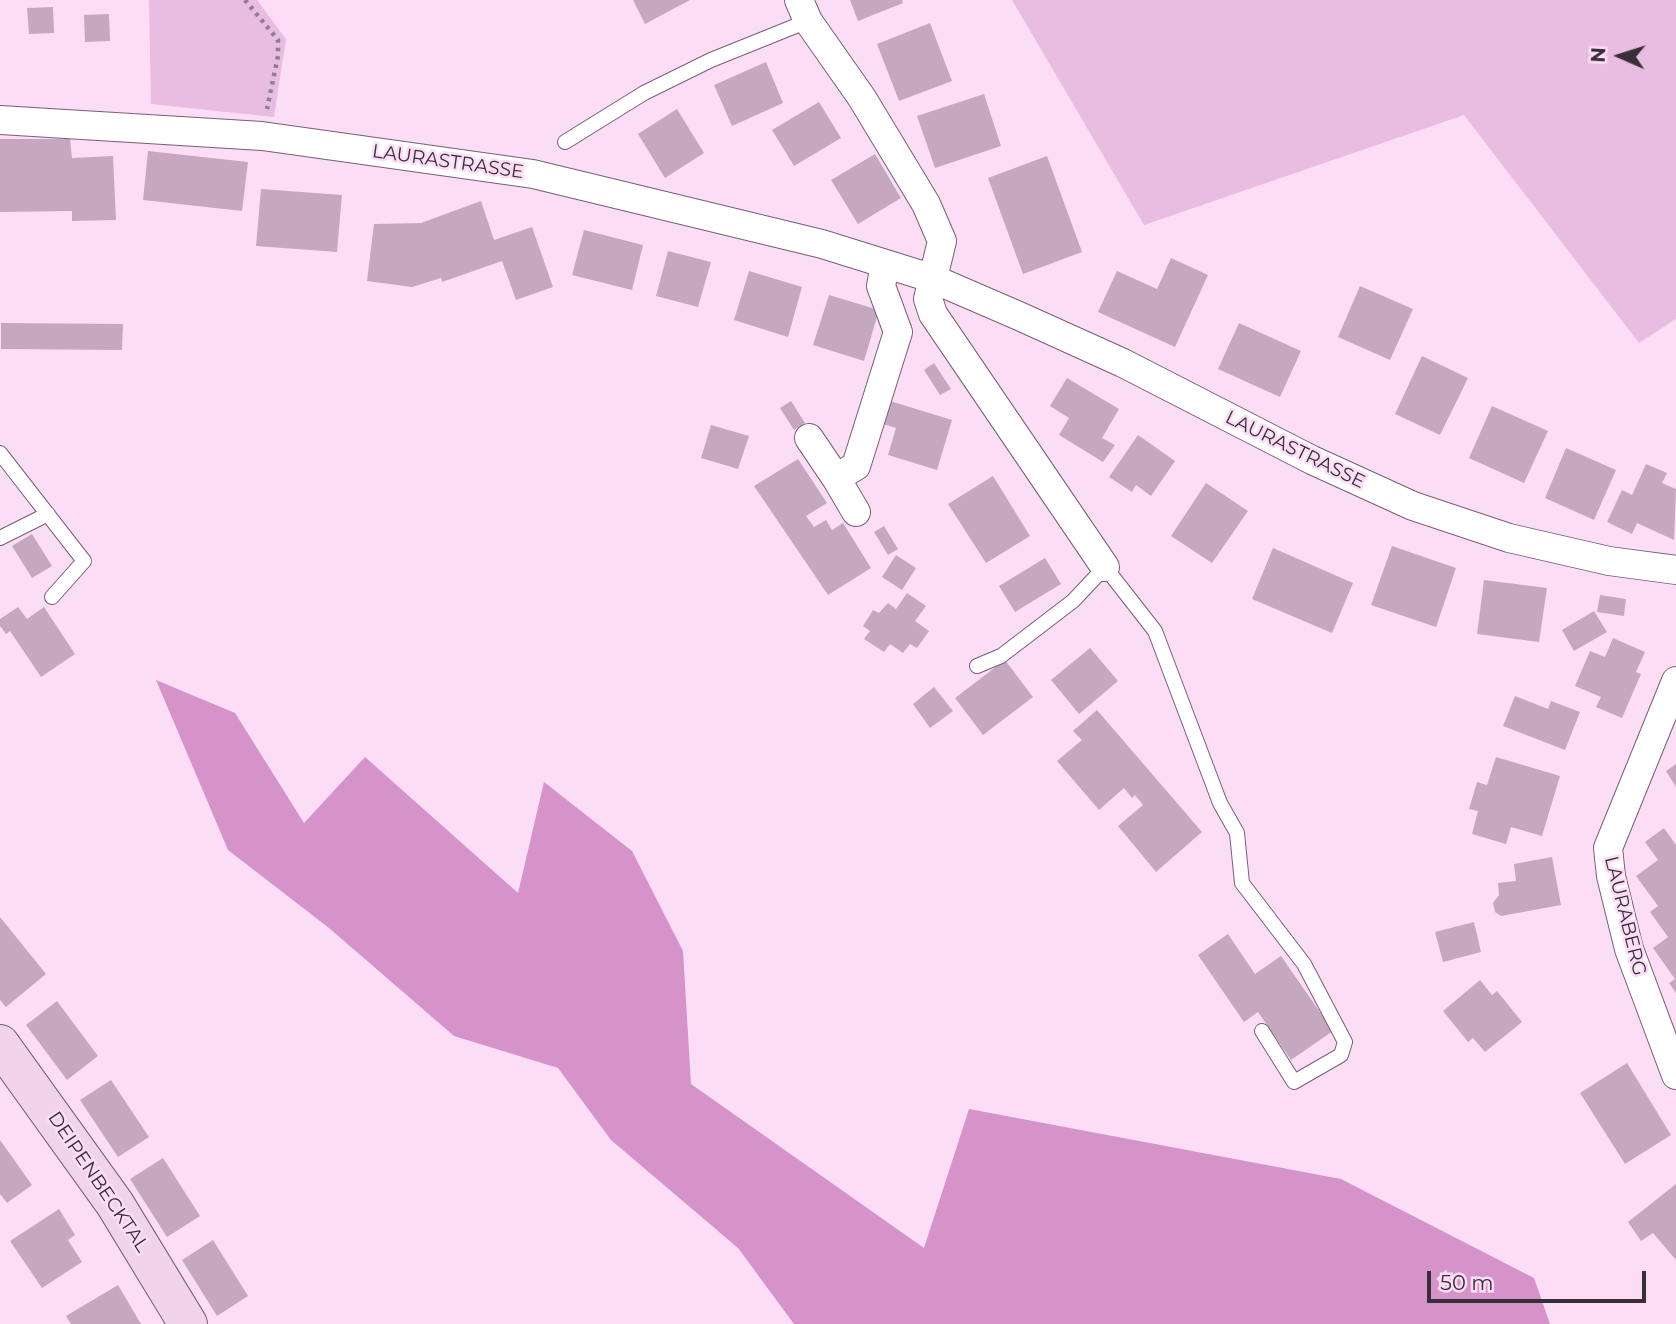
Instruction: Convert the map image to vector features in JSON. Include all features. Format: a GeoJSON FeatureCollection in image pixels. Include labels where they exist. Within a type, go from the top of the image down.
{"type":"FeatureCollection","features":[{"type":"Feature","properties":{"kind":"main road","name":"DEIPENBECKTAL"},"geometry":{"type":"LineString","coordinates":[[0,1044],[115,1204],[188,1324]]}},
{"type":"Feature","properties":{"kind":"street"},"geometry":{"type":"LineString","coordinates":[[804,10],[862,98],[926,204],[942,241],[928,299],[933,314],[1105,567]]}},
{"type":"Feature","properties":{"kind":"street","name":"LAURASTRASSE"},"geometry":{"type":"LineString","coordinates":[[0,120],[262,136],[533,174],[689,209],[931,278],[1123,363],[1311,460],[1413,506],[1509,538],[1609,561],[1676,570]]}},
{"type":"Feature","properties":{"kind":"street"},"geometry":{"type":"LineString","coordinates":[[836,478],[856,466],[898,332],[881,286],[885,264]]}},
{"type":"Feature","properties":{"kind":"street"},"geometry":{"type":"LineString","coordinates":[[809,438],[856,512]]}},
{"type":"Feature","properties":{"kind":"street","name":"LAURABERG"},"geometry":{"type":"LineString","coordinates":[[1676,681],[1608,848],[1611,877],[1629,948],[1669,1034],[1676,1075]]}},
{"type":"Feature","properties":{"kind":"lane"},"geometry":{"type":"LineString","coordinates":[[565,142],[644,93],[804,10]]}},
{"type":"Feature","properties":{"kind":"lane"},"geometry":{"type":"LineString","coordinates":[[0,453],[84,561],[52,597]]}},
{"type":"Feature","properties":{"kind":"lane"},"geometry":{"type":"LineString","coordinates":[[0,538],[48,514]]}},
{"type":"Feature","properties":{"kind":"lane"},"geometry":{"type":"LineString","coordinates":[[977,666],[1001,656],[1073,601],[1105,567],[1156,631],[1220,803],[1237,833],[1242,883],[1304,964],[1345,1042],[1340,1055],[1294,1082],[1262,1031]]}},
{"type":"Feature","properties":{"kind":"path"},"geometry":{"type":"LineString","coordinates":[[245,0],[278,40],[278,56],[262,136]]}},
{"type":"Feature","properties":{"kind":"shaded area"},"geometry":{"type":"Polygon","coordinates":[[[149,0],[257,0],[286,39],[274,117],[151,104],[149,0]]]}},
{"type":"Feature","properties":{"kind":"shaded area"},"geometry":{"type":"Polygon","coordinates":[[[1012,0],[1676,0],[1676,319],[1639,343],[1464,115],[1144,225],[1012,0]]]}},
{"type":"Feature","properties":{"kind":"shaded area"},"geometry":{"type":"Polygon","coordinates":[[[156,680],[235,713],[304,823],[365,757],[518,893],[544,782],[632,851],[683,951],[691,1084],[924,1248],[969,1109],[1341,1179],[1534,1278],[1550,1324],[794,1324],[738,1248],[611,1140],[558,1068],[454,1036],[329,928],[228,850],[156,680]]]}},
{"type":"Feature","properties":{"kind":"building"},"geometry":{"type":"Polygon","coordinates":[[[633,0],[690,0],[645,24],[633,0]]]}},
{"type":"Feature","properties":{"kind":"building"},"geometry":{"type":"Polygon","coordinates":[[[850,0],[902,0],[903,3],[858,21],[850,0]]]}},
{"type":"Feature","properties":{"kind":"building"},"geometry":{"type":"Polygon","coordinates":[[[53,7],[54,33],[29,34],[27,8],[53,7]]]}},
{"type":"Feature","properties":{"kind":"building"},"geometry":{"type":"Polygon","coordinates":[[[109,14],[110,41],[85,42],[84,15],[109,14]]]}},
{"type":"Feature","properties":{"kind":"building"},"geometry":{"type":"Polygon","coordinates":[[[930,23],[952,81],[899,101],[877,44],[930,23]]]}},
{"type":"Feature","properties":{"kind":"building"},"geometry":{"type":"Polygon","coordinates":[[[766,62],[783,103],[732,126],[714,85],[766,62]]]}},
{"type":"Feature","properties":{"kind":"building"},"geometry":{"type":"Polygon","coordinates":[[[984,94],[1001,146],[935,168],[917,116],[984,94]]]}},
{"type":"Feature","properties":{"kind":"building"},"geometry":{"type":"Polygon","coordinates":[[[819,102],[841,138],[794,166],[772,130],[819,102]]]}},
{"type":"Feature","properties":{"kind":"building"},"geometry":{"type":"Polygon","coordinates":[[[677,109],[704,153],[665,178],[638,134],[677,109]]]}},
{"type":"Feature","properties":{"kind":"building"},"geometry":{"type":"Polygon","coordinates":[[[0,139],[70,139],[72,158],[113,156],[116,220],[72,221],[72,211],[0,212],[0,139]]]}},
{"type":"Feature","properties":{"kind":"building"},"geometry":{"type":"Polygon","coordinates":[[[148,151],[248,162],[242,211],[143,200],[148,151]]]}},
{"type":"Feature","properties":{"kind":"building"},"geometry":{"type":"Polygon","coordinates":[[[875,154],[901,198],[858,224],[831,180],[875,154]]]}},
{"type":"Feature","properties":{"kind":"building"},"geometry":{"type":"Polygon","coordinates":[[[1047,156],[1082,252],[1023,274],[988,178],[1047,156]]]}},
{"type":"Feature","properties":{"kind":"building"},"geometry":{"type":"Polygon","coordinates":[[[261,189],[342,195],[337,252],[256,246],[261,189]]]}},
{"type":"Feature","properties":{"kind":"building"},"geometry":{"type":"Polygon","coordinates":[[[481,201],[494,240],[532,227],[553,287],[516,300],[502,261],[442,282],[441,278],[412,287],[367,281],[374,224],[421,223],[481,201]]]}},
{"type":"Feature","properties":{"kind":"building"},"geometry":{"type":"Polygon","coordinates":[[[584,230],[643,245],[632,290],[572,275],[584,230]]]}},
{"type":"Feature","properties":{"kind":"building"},"geometry":{"type":"Polygon","coordinates":[[[668,251],[711,262],[698,307],[656,296],[668,251]]]}},
{"type":"Feature","properties":{"kind":"building"},"geometry":{"type":"Polygon","coordinates":[[[1171,258],[1208,275],[1175,347],[1098,312],[1117,271],[1157,289],[1171,258]]]}},
{"type":"Feature","properties":{"kind":"building"},"geometry":{"type":"Polygon","coordinates":[[[749,271],[802,287],[788,337],[734,320],[749,271]]]}},
{"type":"Feature","properties":{"kind":"building"},"geometry":{"type":"Polygon","coordinates":[[[1360,286],[1413,309],[1390,360],[1338,337],[1360,286]]]}},
{"type":"Feature","properties":{"kind":"building"},"geometry":{"type":"Polygon","coordinates":[[[829,295],[879,310],[864,361],[813,345],[829,295]]]}},
{"type":"Feature","properties":{"kind":"building"},"geometry":{"type":"Polygon","coordinates":[[[1,323],[123,324],[122,350],[1,349],[1,323]]]}},
{"type":"Feature","properties":{"kind":"building"},"geometry":{"type":"Polygon","coordinates":[[[1239,323],[1301,351],[1280,397],[1218,369],[1239,323]]]}},
{"type":"Feature","properties":{"kind":"building"},"geometry":{"type":"Polygon","coordinates":[[[1422,356],[1468,378],[1440,435],[1395,414],[1422,356]]]}},
{"type":"Feature","properties":{"kind":"building"},"geometry":{"type":"Polygon","coordinates":[[[934,363],[951,389],[940,395],[924,370],[934,363]]]}},
{"type":"Feature","properties":{"kind":"building"},"geometry":{"type":"Polygon","coordinates":[[[1067,378],[1119,409],[1102,438],[1115,445],[1103,462],[1059,435],[1069,418],[1050,406],[1067,378]]]}},
{"type":"Feature","properties":{"kind":"building"},"geometry":{"type":"Polygon","coordinates":[[[791,401],[805,423],[794,430],[780,408],[791,401]]]}},
{"type":"Feature","properties":{"kind":"building"},"geometry":{"type":"Polygon","coordinates":[[[890,401],[952,420],[937,470],[888,455],[896,428],[883,424],[890,401]]]}},
{"type":"Feature","properties":{"kind":"building"},"geometry":{"type":"Polygon","coordinates":[[[1492,406],[1548,431],[1524,483],[1469,458],[1492,406]]]}},
{"type":"Feature","properties":{"kind":"building"},"geometry":{"type":"Polygon","coordinates":[[[711,425],[749,436],[738,469],[701,458],[711,425]]]}},
{"type":"Feature","properties":{"kind":"building"},"geometry":{"type":"Polygon","coordinates":[[[1138,435],[1175,461],[1151,496],[1136,485],[1132,492],[1109,477],[1138,435]]]}},
{"type":"Feature","properties":{"kind":"building"},"geometry":{"type":"Polygon","coordinates":[[[1566,448],[1616,470],[1594,520],[1545,498],[1566,448]]]}},
{"type":"Feature","properties":{"kind":"building"},"geometry":{"type":"Polygon","coordinates":[[[798,459],[827,503],[806,516],[814,527],[826,520],[832,530],[843,523],[871,568],[828,595],[754,486],[798,459]]]}},
{"type":"Feature","properties":{"kind":"building"},"geometry":{"type":"Polygon","coordinates":[[[1646,464],[1667,473],[1662,483],[1676,489],[1674,540],[1637,523],[1632,534],[1607,522],[1622,490],[1632,495],[1646,464]]]}},
{"type":"Feature","properties":{"kind":"building"},"geometry":{"type":"Polygon","coordinates":[[[993,476],[1030,536],[986,563],[948,504],[993,476]]]}},
{"type":"Feature","properties":{"kind":"building"},"geometry":{"type":"Polygon","coordinates":[[[1206,483],[1248,511],[1212,563],[1171,536],[1206,483]]]}},
{"type":"Feature","properties":{"kind":"building"},"geometry":{"type":"Polygon","coordinates":[[[884,526],[898,549],[888,555],[874,532],[884,526]]]}},
{"type":"Feature","properties":{"kind":"building"},"geometry":{"type":"Polygon","coordinates":[[[32,534],[52,566],[32,578],[12,546],[32,534]]]}},
{"type":"Feature","properties":{"kind":"building"},"geometry":{"type":"Polygon","coordinates":[[[1392,546],[1456,568],[1436,627],[1371,605],[1392,546]]]}},
{"type":"Feature","properties":{"kind":"building"},"geometry":{"type":"Polygon","coordinates":[[[1273,548],[1353,583],[1332,633],[1252,599],[1273,548]]]}},
{"type":"Feature","properties":{"kind":"building"},"geometry":{"type":"Polygon","coordinates":[[[896,555],[916,568],[902,590],[882,577],[896,555]]]}},
{"type":"Feature","properties":{"kind":"building"},"geometry":{"type":"Polygon","coordinates":[[[1045,558],[1061,584],[1015,612],[999,586],[1045,558]]]}},
{"type":"Feature","properties":{"kind":"building"},"geometry":{"type":"Polygon","coordinates":[[[1484,580],[1547,588],[1539,642],[1477,634],[1484,580]]]}},
{"type":"Feature","properties":{"kind":"building"},"geometry":{"type":"Polygon","coordinates":[[[907,593],[926,606],[915,621],[929,631],[917,648],[910,644],[903,653],[890,644],[884,652],[864,639],[870,631],[863,626],[873,610],[879,613],[888,603],[896,609],[907,593]]]}},
{"type":"Feature","properties":{"kind":"building"},"geometry":{"type":"Polygon","coordinates":[[[1600,595],[1626,599],[1624,616],[1597,612],[1600,595]]]}},
{"type":"Feature","properties":{"kind":"building"},"geometry":{"type":"Polygon","coordinates":[[[18,607],[27,619],[44,607],[75,654],[41,677],[10,631],[6,634],[0,626],[0,619],[18,607]]]}},
{"type":"Feature","properties":{"kind":"building"},"geometry":{"type":"Polygon","coordinates":[[[1594,611],[1607,632],[1574,651],[1562,630],[1594,611]]]}},
{"type":"Feature","properties":{"kind":"building"},"geometry":{"type":"Polygon","coordinates":[[[1613,638],[1645,652],[1636,672],[1641,674],[1622,718],[1596,707],[1601,697],[1575,686],[1590,651],[1605,657],[1613,638]]]}},
{"type":"Feature","properties":{"kind":"building"},"geometry":{"type":"Polygon","coordinates":[[[1090,648],[1118,681],[1079,714],[1051,680],[1090,648]]]}},
{"type":"Feature","properties":{"kind":"building"},"geometry":{"type":"Polygon","coordinates":[[[1005,660],[1033,697],[983,735],[955,698],[1005,660]]]}},
{"type":"Feature","properties":{"kind":"building"},"geometry":{"type":"Polygon","coordinates":[[[934,687],[953,711],[930,728],[913,704],[934,687]]]}},
{"type":"Feature","properties":{"kind":"building"},"geometry":{"type":"Polygon","coordinates":[[[1515,696],[1548,709],[1551,701],[1580,712],[1565,750],[1503,726],[1515,696]]]}},
{"type":"Feature","properties":{"kind":"building"},"geometry":{"type":"Polygon","coordinates":[[[1097,710],[1202,832],[1156,872],[1118,826],[1143,805],[1135,795],[1132,798],[1124,788],[1099,810],[1057,761],[1082,740],[1073,731],[1097,710]]]}},
{"type":"Feature","properties":{"kind":"building"},"geometry":{"type":"Polygon","coordinates":[[[1496,757],[1560,776],[1542,836],[1511,827],[1506,844],[1472,834],[1478,811],[1469,809],[1477,782],[1487,785],[1496,757]]]}},
{"type":"Feature","properties":{"kind":"building"},"geometry":{"type":"Polygon","coordinates":[[[1676,764],[1676,787],[1666,771],[1676,764]]]}},
{"type":"Feature","properties":{"kind":"building"},"geometry":{"type":"Polygon","coordinates":[[[1664,828],[1676,845],[1676,993],[1669,983],[1675,979],[1653,948],[1668,937],[1650,912],[1658,906],[1636,876],[1658,860],[1645,842],[1664,828]]]}},
{"type":"Feature","properties":{"kind":"building"},"geometry":{"type":"Polygon","coordinates":[[[1552,857],[1561,905],[1501,916],[1495,912],[1493,903],[1499,895],[1498,883],[1516,881],[1514,864],[1552,857]]]}},
{"type":"Feature","properties":{"kind":"building"},"geometry":{"type":"Polygon","coordinates":[[[0,917],[46,974],[6,1007],[0,1000],[0,917]]]}},
{"type":"Feature","properties":{"kind":"building"},"geometry":{"type":"Polygon","coordinates":[[[1474,922],[1481,952],[1443,962],[1435,932],[1474,922]]]}},
{"type":"Feature","properties":{"kind":"building"},"geometry":{"type":"Polygon","coordinates":[[[1228,934],[1255,974],[1281,956],[1333,1031],[1291,1060],[1258,1012],[1244,1022],[1198,955],[1228,934]]]}},
{"type":"Feature","properties":{"kind":"building"},"geometry":{"type":"Polygon","coordinates":[[[1480,980],[1492,995],[1497,991],[1522,1022],[1485,1052],[1473,1038],[1468,1042],[1443,1011],[1480,980]]]}},
{"type":"Feature","properties":{"kind":"building"},"geometry":{"type":"Polygon","coordinates":[[[57,1001],[98,1056],[67,1080],[26,1025],[57,1001]]]}},
{"type":"Feature","properties":{"kind":"building"},"geometry":{"type":"Polygon","coordinates":[[[1627,1063],[1671,1135],[1625,1164],[1580,1093],[1627,1063]]]}},
{"type":"Feature","properties":{"kind":"building"},"geometry":{"type":"Polygon","coordinates":[[[111,1080],[149,1137],[118,1157],[80,1100],[111,1080]]]}},
{"type":"Feature","properties":{"kind":"building"},"geometry":{"type":"Polygon","coordinates":[[[0,1140],[32,1185],[7,1203],[0,1194],[0,1140]]]}},
{"type":"Feature","properties":{"kind":"building"},"geometry":{"type":"Polygon","coordinates":[[[163,1158],[200,1216],[167,1237],[130,1179],[163,1158]]]}},
{"type":"Feature","properties":{"kind":"building"},"geometry":{"type":"Polygon","coordinates":[[[1676,1184],[1676,1260],[1653,1233],[1641,1241],[1628,1222],[1676,1184]]]}},
{"type":"Feature","properties":{"kind":"building"},"geometry":{"type":"Polygon","coordinates":[[[59,1209],[75,1235],[68,1240],[82,1262],[42,1288],[10,1241],[59,1209]]]}},
{"type":"Feature","properties":{"kind":"building"},"geometry":{"type":"Polygon","coordinates":[[[213,1240],[248,1296],[217,1316],[182,1260],[213,1240]]]}},
{"type":"Feature","properties":{"kind":"building"},"geometry":{"type":"Polygon","coordinates":[[[118,1285],[141,1324],[71,1324],[66,1316],[118,1285]]]}}]}
